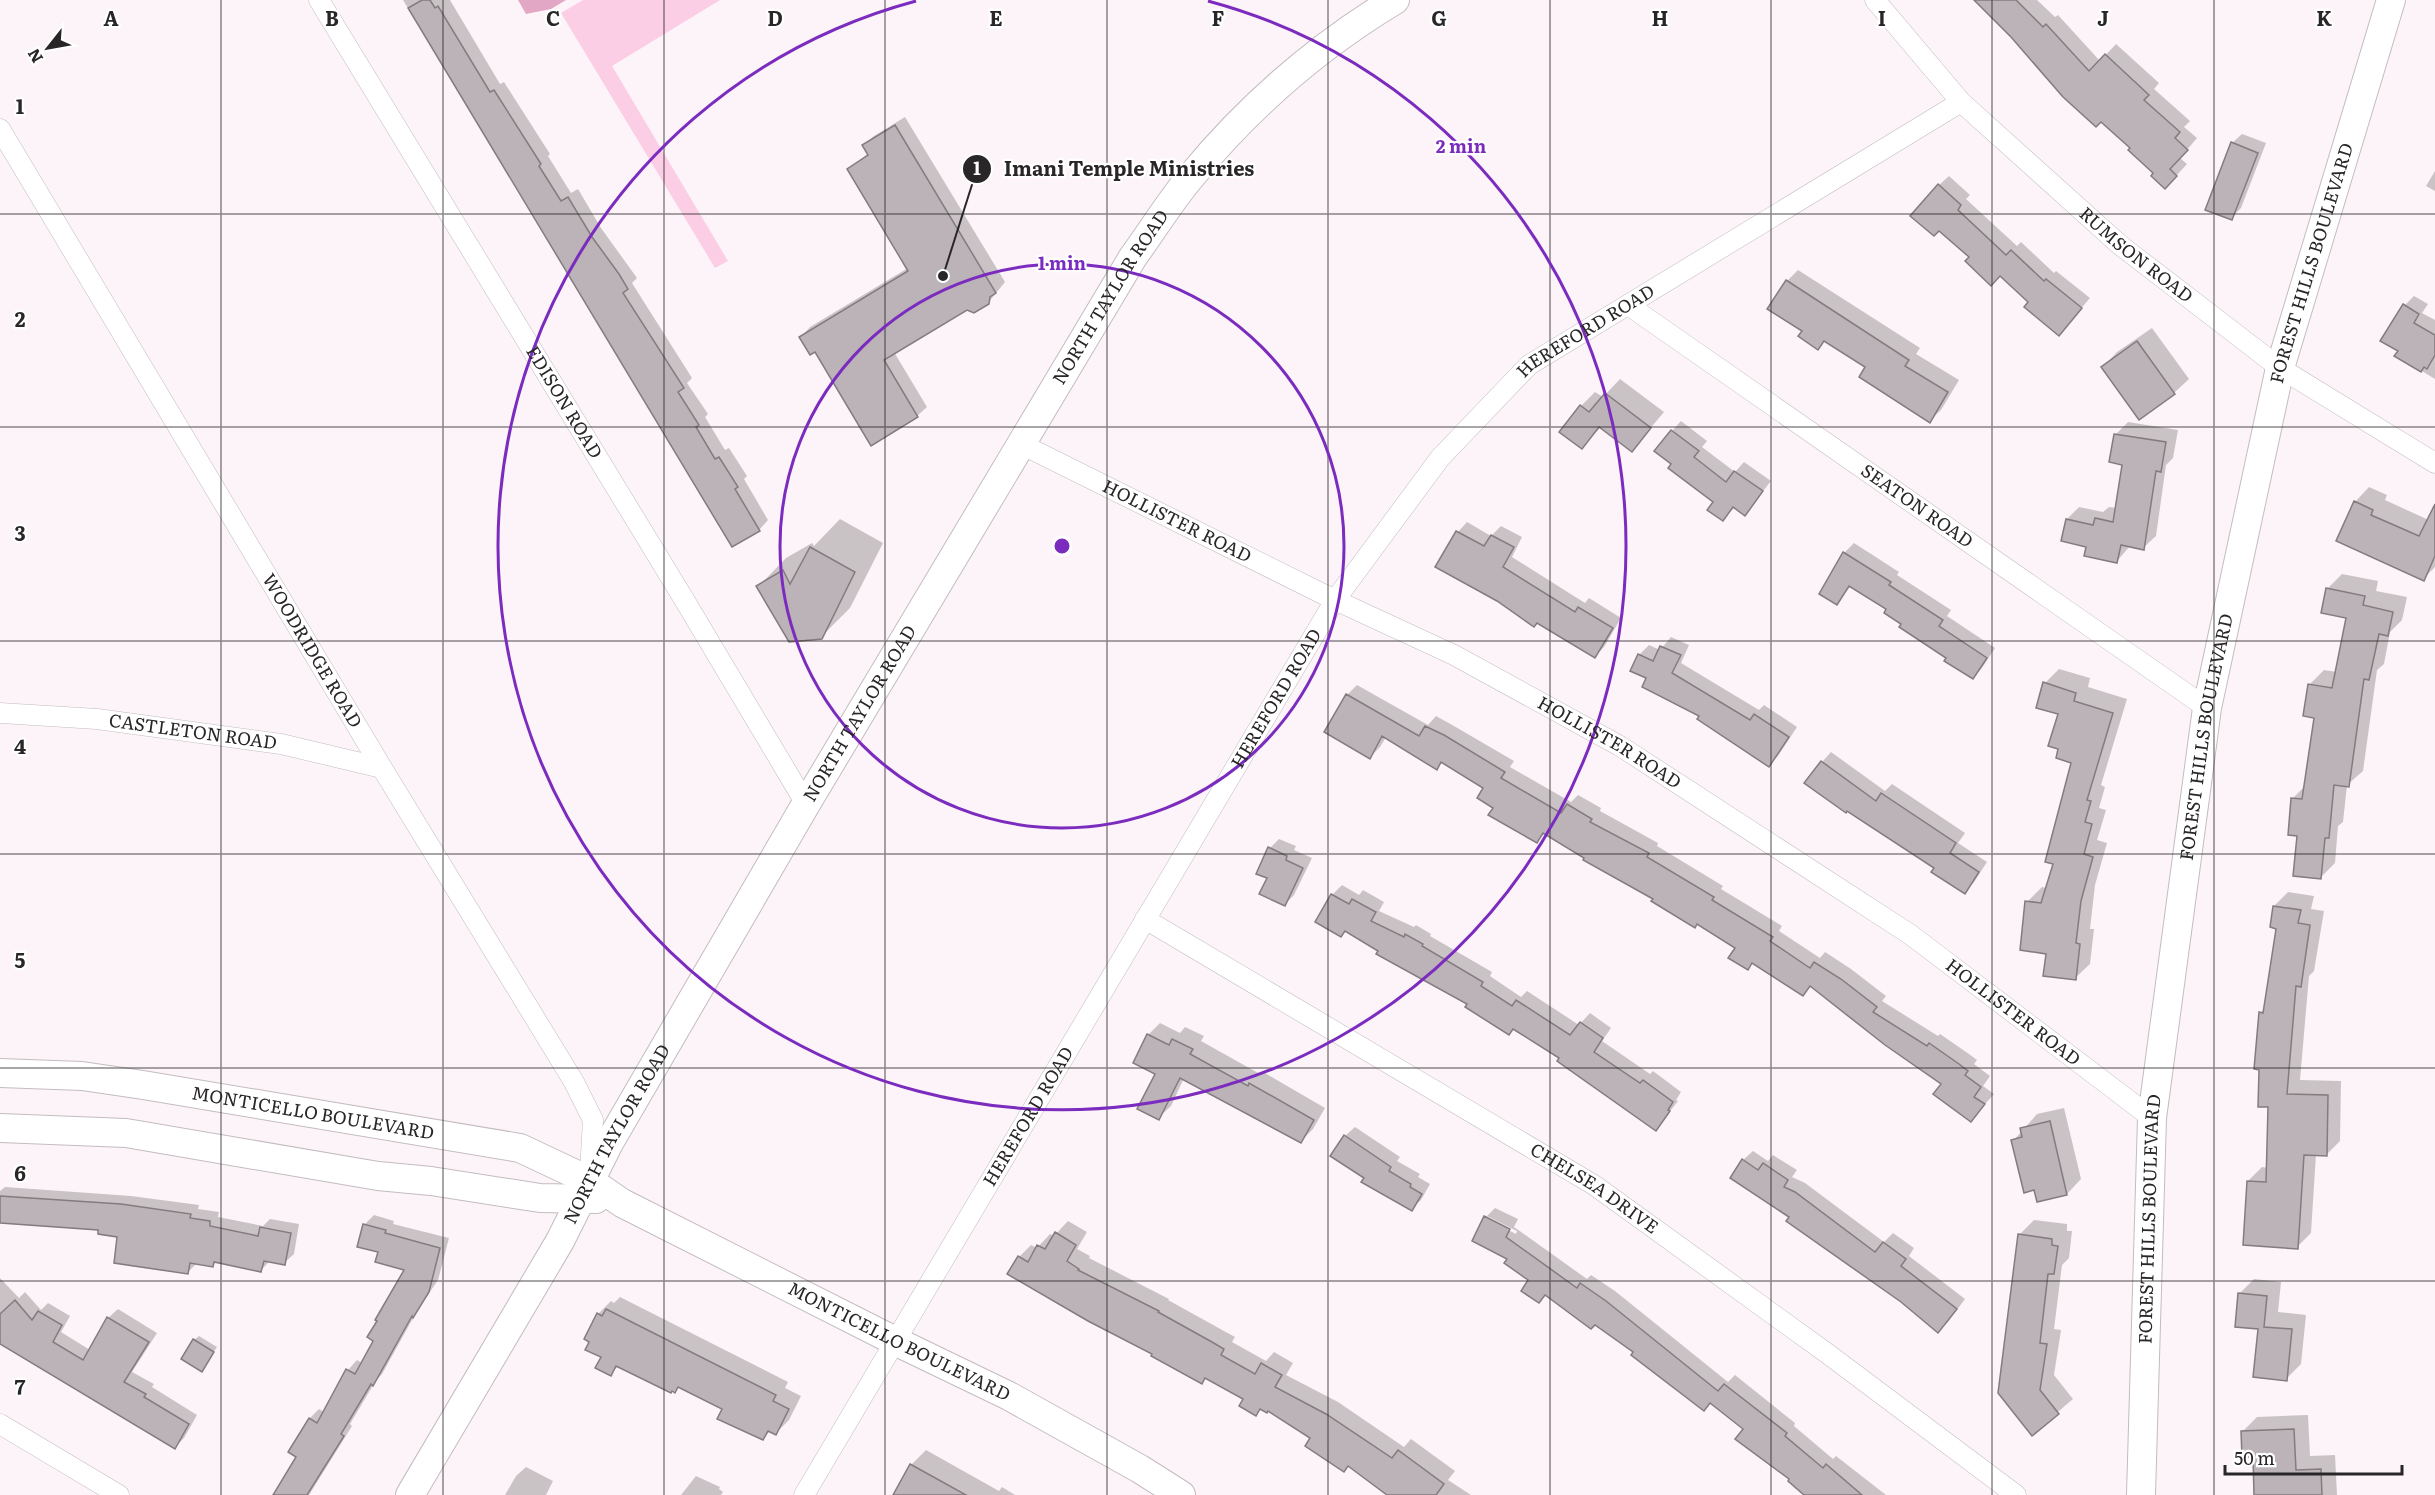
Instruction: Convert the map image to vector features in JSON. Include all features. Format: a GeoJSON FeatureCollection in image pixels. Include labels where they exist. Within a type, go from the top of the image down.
{"type":"FeatureCollection","features":[{"type":"Feature","properties":{"kind":"street","name":"EDISON ROAD"},"geometry":{"type":"LineString","coordinates":[[319,0],[691,610],[806,804]]}},
{"type":"Feature","properties":{"kind":"street","name":"NORTH TAYLOR ROAD"},"geometry":{"type":"LineString","coordinates":[[410,1495],[560,1241],[609,1143],[806,804],[1133,257],[1188,180],[1230,132],[1321,51],[1395,0]]}},
{"type":"Feature","properties":{"kind":"street","name":"RUMSON ROAD"},"geometry":{"type":"LineString","coordinates":[[1875,0],[1961,102],[2120,245],[2280,368],[2435,463]]}},
{"type":"Feature","properties":{"kind":"street","name":"FOREST HILLS BOULEVARD"},"geometry":{"type":"LineString","coordinates":[[2141,1495],[2152,1118],[2207,708],[2280,368],[2391,0]]}},
{"type":"Feature","properties":{"kind":"street","name":"HEREFORD ROAD"},"geometry":{"type":"LineString","coordinates":[[804,1495],[1335,600],[1440,458],[1529,365],[1961,102]]}},
{"type":"Feature","properties":{"kind":"street","name":"WOODRIDGE ROAD"},"geometry":{"type":"LineString","coordinates":[[0,129],[382,768],[574,1082],[592,1120],[585,1190]]}},
{"type":"Feature","properties":{"kind":"street","name":"SEATON ROAD"},"geometry":{"type":"LineString","coordinates":[[1628,305],[2207,708]]}},
{"type":"Feature","properties":{"kind":"street","name":"HOLLISTER ROAD"},"geometry":{"type":"LineString","coordinates":[[1022,444],[1335,600],[1454,655],[1620,746],[1911,935],[2152,1118]]}},
{"type":"Feature","properties":{"kind":"street","name":"CASTLETON ROAD"},"geometry":{"type":"LineString","coordinates":[[0,713],[97,719],[270,743],[382,768]]}},
{"type":"Feature","properties":{"kind":"street","name":"CHELSEA DRIVE"},"geometry":{"type":"LineString","coordinates":[[1145,919],[1594,1185],[1828,1354],[2016,1495]]}},
{"type":"Feature","properties":{"kind":"street","name":"MONTICELLO BOULEVARD"},"geometry":{"type":"LineString","coordinates":[[0,1072],[82,1076],[520,1148],[585,1190],[613,1198],[1009,1396],[1140,1469],[1181,1495]]}},
{"type":"Feature","properties":{"kind":"street"},"geometry":{"type":"LineString","coordinates":[[0,1128],[126,1133],[378,1176],[431,1181],[522,1196],[585,1190]]}},
{"type":"Feature","properties":{"kind":"street"},"geometry":{"type":"LineString","coordinates":[[0,1424],[120,1495]]}},
{"type":"Feature","properties":{"kind":"shaded area"},"geometry":{"type":"Polygon","coordinates":[[[518,0],[566,0],[551,9],[526,14],[518,0]]]}},
{"type":"Feature","properties":{"kind":"shaded area"},"geometry":{"type":"Polygon","coordinates":[[[583,0],[720,0],[612,66],[728,261],[715,268],[561,13],[583,0]]]}},
{"type":"Feature","properties":{"kind":"building"},"geometry":{"type":"Polygon","coordinates":[[[422,0],[430,0],[435,8],[438,6],[490,92],[494,90],[541,164],[539,166],[561,201],[568,197],[592,237],[619,274],[628,289],[623,293],[684,388],[678,392],[699,425],[696,427],[715,459],[719,457],[738,487],[735,489],[760,531],[732,547],[408,8],[422,0]]]}},
{"type":"Feature","properties":{"kind":"building"},"geometry":{"type":"Polygon","coordinates":[[[1974,0],[2016,0],[2043,27],[2046,24],[2089,71],[2105,54],[2149,95],[2144,100],[2180,132],[2175,138],[2188,150],[2170,169],[2177,176],[2165,189],[2151,176],[2153,173],[2128,150],[2130,148],[2101,122],[2096,127],[2063,97],[2011,37],[1974,0]]]}},
{"type":"Feature","properties":{"kind":"building"},"geometry":{"type":"Polygon","coordinates":[[[895,125],[996,293],[990,297],[989,304],[974,313],[967,310],[884,360],[918,417],[871,446],[815,352],[810,355],[799,337],[908,271],[847,169],[868,155],[862,145],[895,125]]]}},
{"type":"Feature","properties":{"kind":"building"},"geometry":{"type":"Polygon","coordinates":[[[2231,142],[2258,153],[2232,220],[2205,210],[2231,142]]]}},
{"type":"Feature","properties":{"kind":"building"},"geometry":{"type":"Polygon","coordinates":[[[1938,184],[1961,205],[1958,210],[2006,255],[2011,250],[2044,281],[2046,279],[2082,308],[2059,336],[2024,307],[2028,302],[2000,276],[1991,286],[1965,261],[1969,257],[1939,231],[1934,236],[1910,216],[1938,184]]]}},
{"type":"Feature","properties":{"kind":"building"},"geometry":{"type":"Polygon","coordinates":[[[1786,280],[1909,360],[1905,366],[1948,392],[1930,423],[1859,377],[1865,367],[1824,341],[1818,350],[1798,336],[1802,331],[1767,309],[1786,280]]]}},
{"type":"Feature","properties":{"kind":"building"},"geometry":{"type":"Polygon","coordinates":[[[2403,304],[2419,314],[2414,323],[2435,335],[2435,355],[2427,369],[2424,367],[2421,372],[2394,356],[2398,351],[2380,341],[2403,304]]]}},
{"type":"Feature","properties":{"kind":"building"},"geometry":{"type":"Polygon","coordinates":[[[2137,341],[2175,394],[2139,420],[2101,367],[2137,341]]]}},
{"type":"Feature","properties":{"kind":"building"},"geometry":{"type":"Polygon","coordinates":[[[1605,393],[1651,428],[1632,452],[1599,427],[1582,449],[1559,432],[1580,405],[1589,412],[1605,393]]]}},
{"type":"Feature","properties":{"kind":"building"},"geometry":{"type":"Polygon","coordinates":[[[1671,430],[1699,451],[1694,457],[1726,482],[1734,471],[1763,491],[1745,516],[1733,507],[1723,521],[1707,510],[1713,502],[1668,468],[1671,464],[1654,451],[1671,430]]]}},
{"type":"Feature","properties":{"kind":"building"},"geometry":{"type":"Polygon","coordinates":[[[2114,434],[2166,442],[2161,472],[2156,471],[2144,550],[2121,545],[2117,563],[2084,556],[2086,547],[2061,541],[2066,519],[2093,525],[2095,518],[2113,522],[2122,465],[2109,462],[2114,434]]]}},
{"type":"Feature","properties":{"kind":"building"},"geometry":{"type":"Polygon","coordinates":[[[2354,501],[2373,510],[2371,515],[2419,536],[2435,504],[2435,556],[2424,581],[2336,541],[2354,501]]]}},
{"type":"Feature","properties":{"kind":"building"},"geometry":{"type":"Polygon","coordinates":[[[1456,531],[1484,546],[1491,535],[1514,547],[1503,567],[1575,612],[1578,607],[1613,628],[1595,658],[1537,623],[1534,627],[1497,601],[1435,567],[1456,531]]]}},
{"type":"Feature","properties":{"kind":"building"},"geometry":{"type":"Polygon","coordinates":[[[810,547],[855,572],[822,639],[789,642],[756,586],[783,570],[790,584],[810,547]]]}},
{"type":"Feature","properties":{"kind":"building"},"geometry":{"type":"Polygon","coordinates":[[[1843,552],[1891,582],[1889,585],[1943,620],[1939,626],[1987,658],[1973,679],[1944,661],[1946,658],[1899,627],[1901,624],[1884,613],[1886,609],[1849,586],[1837,605],[1819,594],[1843,552]]]}},
{"type":"Feature","properties":{"kind":"building"},"geometry":{"type":"Polygon","coordinates":[[[2326,588],[2365,596],[2363,605],[2393,612],[2388,636],[2379,634],[2369,680],[2364,679],[2349,787],[2334,785],[2329,838],[2325,838],[2321,879],[2293,876],[2297,836],[2288,835],[2291,798],[2302,799],[2314,718],[2303,716],[2308,684],[2332,688],[2346,618],[2321,613],[2326,588]]]}},
{"type":"Feature","properties":{"kind":"building"},"geometry":{"type":"Polygon","coordinates":[[[1660,646],[1681,655],[1672,673],[1750,720],[1754,714],[1789,737],[1769,767],[1697,719],[1699,716],[1642,687],[1646,678],[1630,671],[1638,654],[1653,661],[1660,646]]]}},
{"type":"Feature","properties":{"kind":"building"},"geometry":{"type":"Polygon","coordinates":[[[2043,682],[2076,693],[2074,701],[2113,713],[2087,800],[2091,801],[2085,822],[2092,824],[2084,854],[2093,857],[2081,901],[2076,943],[2080,944],[2076,980],[2043,976],[2046,954],[2020,950],[2025,901],[2041,903],[2053,864],[2045,862],[2071,763],[2056,758],[2058,749],[2048,746],[2058,714],[2036,708],[2043,682]]]}},
{"type":"Feature","properties":{"kind":"building"},"geometry":{"type":"Polygon","coordinates":[[[1346,694],[1419,736],[1425,726],[1444,735],[1505,772],[1501,778],[1561,813],[1567,804],[1592,819],[1590,822],[1649,853],[1647,857],[1714,897],[1712,900],[1773,937],[1770,941],[1810,968],[1814,962],[1841,979],[1877,1007],[1873,1012],[1927,1046],[1929,1043],[1959,1064],[1968,1071],[1965,1075],[1981,1087],[1974,1097],[1985,1104],[1971,1122],[1933,1094],[1941,1084],[1885,1045],[1810,986],[1803,996],[1752,963],[1748,970],[1728,958],[1735,948],[1697,924],[1695,928],[1651,901],[1653,899],[1583,860],[1584,858],[1543,833],[1537,843],[1488,815],[1493,808],[1477,798],[1483,788],[1441,762],[1437,770],[1382,736],[1370,759],[1324,732],[1346,694]]]}},
{"type":"Feature","properties":{"kind":"building"},"geometry":{"type":"Polygon","coordinates":[[[1821,761],[1876,801],[1881,793],[1956,843],[1950,853],[1979,872],[1965,894],[1931,872],[1934,868],[1847,811],[1846,813],[1804,783],[1821,761]]]}},
{"type":"Feature","properties":{"kind":"building"},"geometry":{"type":"Polygon","coordinates":[[[1268,847],[1287,856],[1286,860],[1303,868],[1285,906],[1259,894],[1267,878],[1256,874],[1268,847]]]}},
{"type":"Feature","properties":{"kind":"building"},"geometry":{"type":"Polygon","coordinates":[[[1331,894],[1349,904],[1352,899],[1376,912],[1371,921],[1404,937],[1405,934],[1423,944],[1422,946],[1483,982],[1481,986],[1512,1006],[1516,1000],[1570,1035],[1580,1022],[1603,1038],[1594,1052],[1640,1083],[1643,1080],[1673,1102],[1668,1110],[1670,1111],[1656,1131],[1557,1061],[1559,1058],[1513,1029],[1509,1035],[1465,1007],[1467,1004],[1376,954],[1378,951],[1345,931],[1341,937],[1315,922],[1331,894]]]}},
{"type":"Feature","properties":{"kind":"building"},"geometry":{"type":"Polygon","coordinates":[[[2273,906],[2301,910],[2298,923],[2310,925],[2301,987],[2296,986],[2287,1094],[2328,1095],[2327,1156],[2304,1155],[2298,1249],[2243,1245],[2247,1181],[2266,1182],[2268,1107],[2258,1107],[2259,1070],[2254,1069],[2259,1012],[2263,1013],[2276,929],[2270,927],[2273,906]]]}},
{"type":"Feature","properties":{"kind":"building"},"geometry":{"type":"Polygon","coordinates":[[[1147,1034],[1169,1045],[1172,1039],[1193,1049],[1190,1054],[1248,1086],[1249,1083],[1314,1120],[1301,1143],[1180,1078],[1159,1120],[1137,1109],[1155,1074],[1133,1063],[1147,1034]]]}},
{"type":"Feature","properties":{"kind":"building"},"geometry":{"type":"Polygon","coordinates":[[[2050,1121],[2067,1195],[2037,1202],[2034,1190],[2024,1193],[2011,1140],[2022,1137],[2020,1128],[2050,1121]]]}},
{"type":"Feature","properties":{"kind":"building"},"geometry":{"type":"Polygon","coordinates":[[[1344,1135],[1391,1167],[1389,1171],[1411,1184],[1410,1187],[1422,1194],[1412,1211],[1361,1182],[1364,1178],[1330,1156],[1344,1135]]]}},
{"type":"Feature","properties":{"kind":"building"},"geometry":{"type":"Polygon","coordinates":[[[1742,1159],[1758,1170],[1763,1163],[1788,1180],[1784,1187],[1795,1192],[1875,1252],[1883,1242],[1906,1259],[1901,1266],[1957,1309],[1938,1333],[1901,1302],[1786,1221],[1789,1217],[1730,1178],[1742,1159]]]}},
{"type":"Feature","properties":{"kind":"building"},"geometry":{"type":"Polygon","coordinates":[[[0,1196],[121,1204],[191,1214],[190,1218],[210,1221],[210,1226],[258,1236],[260,1227],[291,1233],[285,1265],[264,1261],[261,1272],[214,1262],[213,1267],[190,1263],[188,1274],[114,1263],[117,1237],[98,1234],[98,1230],[0,1223],[0,1196]]]}},
{"type":"Feature","properties":{"kind":"building"},"geometry":{"type":"Polygon","coordinates":[[[1484,1216],[1510,1229],[1506,1237],[1577,1288],[1580,1283],[1606,1301],[1718,1391],[1724,1384],[1787,1433],[1785,1436],[1823,1468],[1826,1464],[1862,1495],[1804,1495],[1788,1481],[1789,1479],[1735,1439],[1743,1429],[1710,1403],[1704,1411],[1631,1355],[1633,1352],[1595,1325],[1591,1329],[1545,1295],[1539,1303],[1521,1291],[1528,1280],[1504,1263],[1507,1259],[1472,1241],[1484,1216]]]}},
{"type":"Feature","properties":{"kind":"building"},"geometry":{"type":"Polygon","coordinates":[[[363,1224],[386,1230],[385,1233],[440,1248],[429,1292],[413,1318],[412,1316],[373,1386],[371,1384],[341,1434],[344,1436],[307,1495],[273,1495],[296,1457],[288,1452],[309,1418],[317,1423],[346,1369],[355,1374],[373,1341],[367,1337],[377,1321],[375,1320],[404,1270],[375,1262],[378,1252],[357,1247],[363,1224]]]}},
{"type":"Feature","properties":{"kind":"building"},"geometry":{"type":"Polygon","coordinates":[[[1055,1232],[1076,1245],[1067,1261],[1078,1270],[1159,1311],[1224,1349],[1221,1355],[1255,1374],[1261,1363],[1282,1375],[1275,1387],[1326,1414],[1392,1458],[1398,1450],[1444,1484],[1436,1495],[1387,1495],[1348,1466],[1344,1472],[1305,1446],[1310,1438],[1268,1411],[1267,1413],[1260,1409],[1256,1416],[1239,1406],[1243,1399],[1205,1378],[1202,1384],[1007,1274],[1018,1256],[1028,1262],[1037,1245],[1045,1249],[1055,1232]]]}},
{"type":"Feature","properties":{"kind":"building"},"geometry":{"type":"Polygon","coordinates":[[[2018,1234],[2052,1239],[2052,1245],[2058,1246],[2054,1274],[2048,1274],[2040,1343],[2047,1344],[2040,1390],[2059,1414],[2032,1436],[1998,1393],[2018,1234]]]}},
{"type":"Feature","properties":{"kind":"building"},"geometry":{"type":"Polygon","coordinates":[[[2238,1293],[2267,1296],[2264,1327],[2292,1329],[2287,1381],[2253,1377],[2258,1329],[2235,1327],[2238,1293]]]}},
{"type":"Feature","properties":{"kind":"building"},"geometry":{"type":"Polygon","coordinates":[[[15,1300],[32,1320],[38,1311],[62,1325],[53,1342],[83,1360],[107,1317],[149,1342],[124,1382],[146,1394],[144,1397],[189,1424],[175,1449],[0,1344],[0,1314],[15,1300]]]}},
{"type":"Feature","properties":{"kind":"building"},"geometry":{"type":"Polygon","coordinates":[[[606,1309],[776,1395],[773,1401],[789,1409],[776,1435],[768,1431],[763,1440],[717,1419],[722,1409],[678,1387],[675,1393],[672,1391],[671,1393],[616,1366],[611,1376],[595,1368],[601,1357],[585,1350],[589,1342],[584,1339],[597,1313],[602,1316],[606,1309]]]}},
{"type":"Feature","properties":{"kind":"building"},"geometry":{"type":"Polygon","coordinates":[[[193,1339],[214,1352],[202,1372],[181,1359],[193,1339]]]}},
{"type":"Feature","properties":{"kind":"building"},"geometry":{"type":"Polygon","coordinates":[[[2294,1429],[2296,1470],[2321,1469],[2322,1495],[2254,1495],[2253,1457],[2242,1457],[2241,1431],[2294,1429]]]}},
{"type":"Feature","properties":{"kind":"building"},"geometry":{"type":"Polygon","coordinates":[[[910,1464],[966,1495],[893,1495],[910,1464]]]}},
{"type":"Feature","properties":{"kind":"place","name":"Imani Temple Ministries"},"geometry":{"type":"Point","coordinates":[943,276]}}]}
